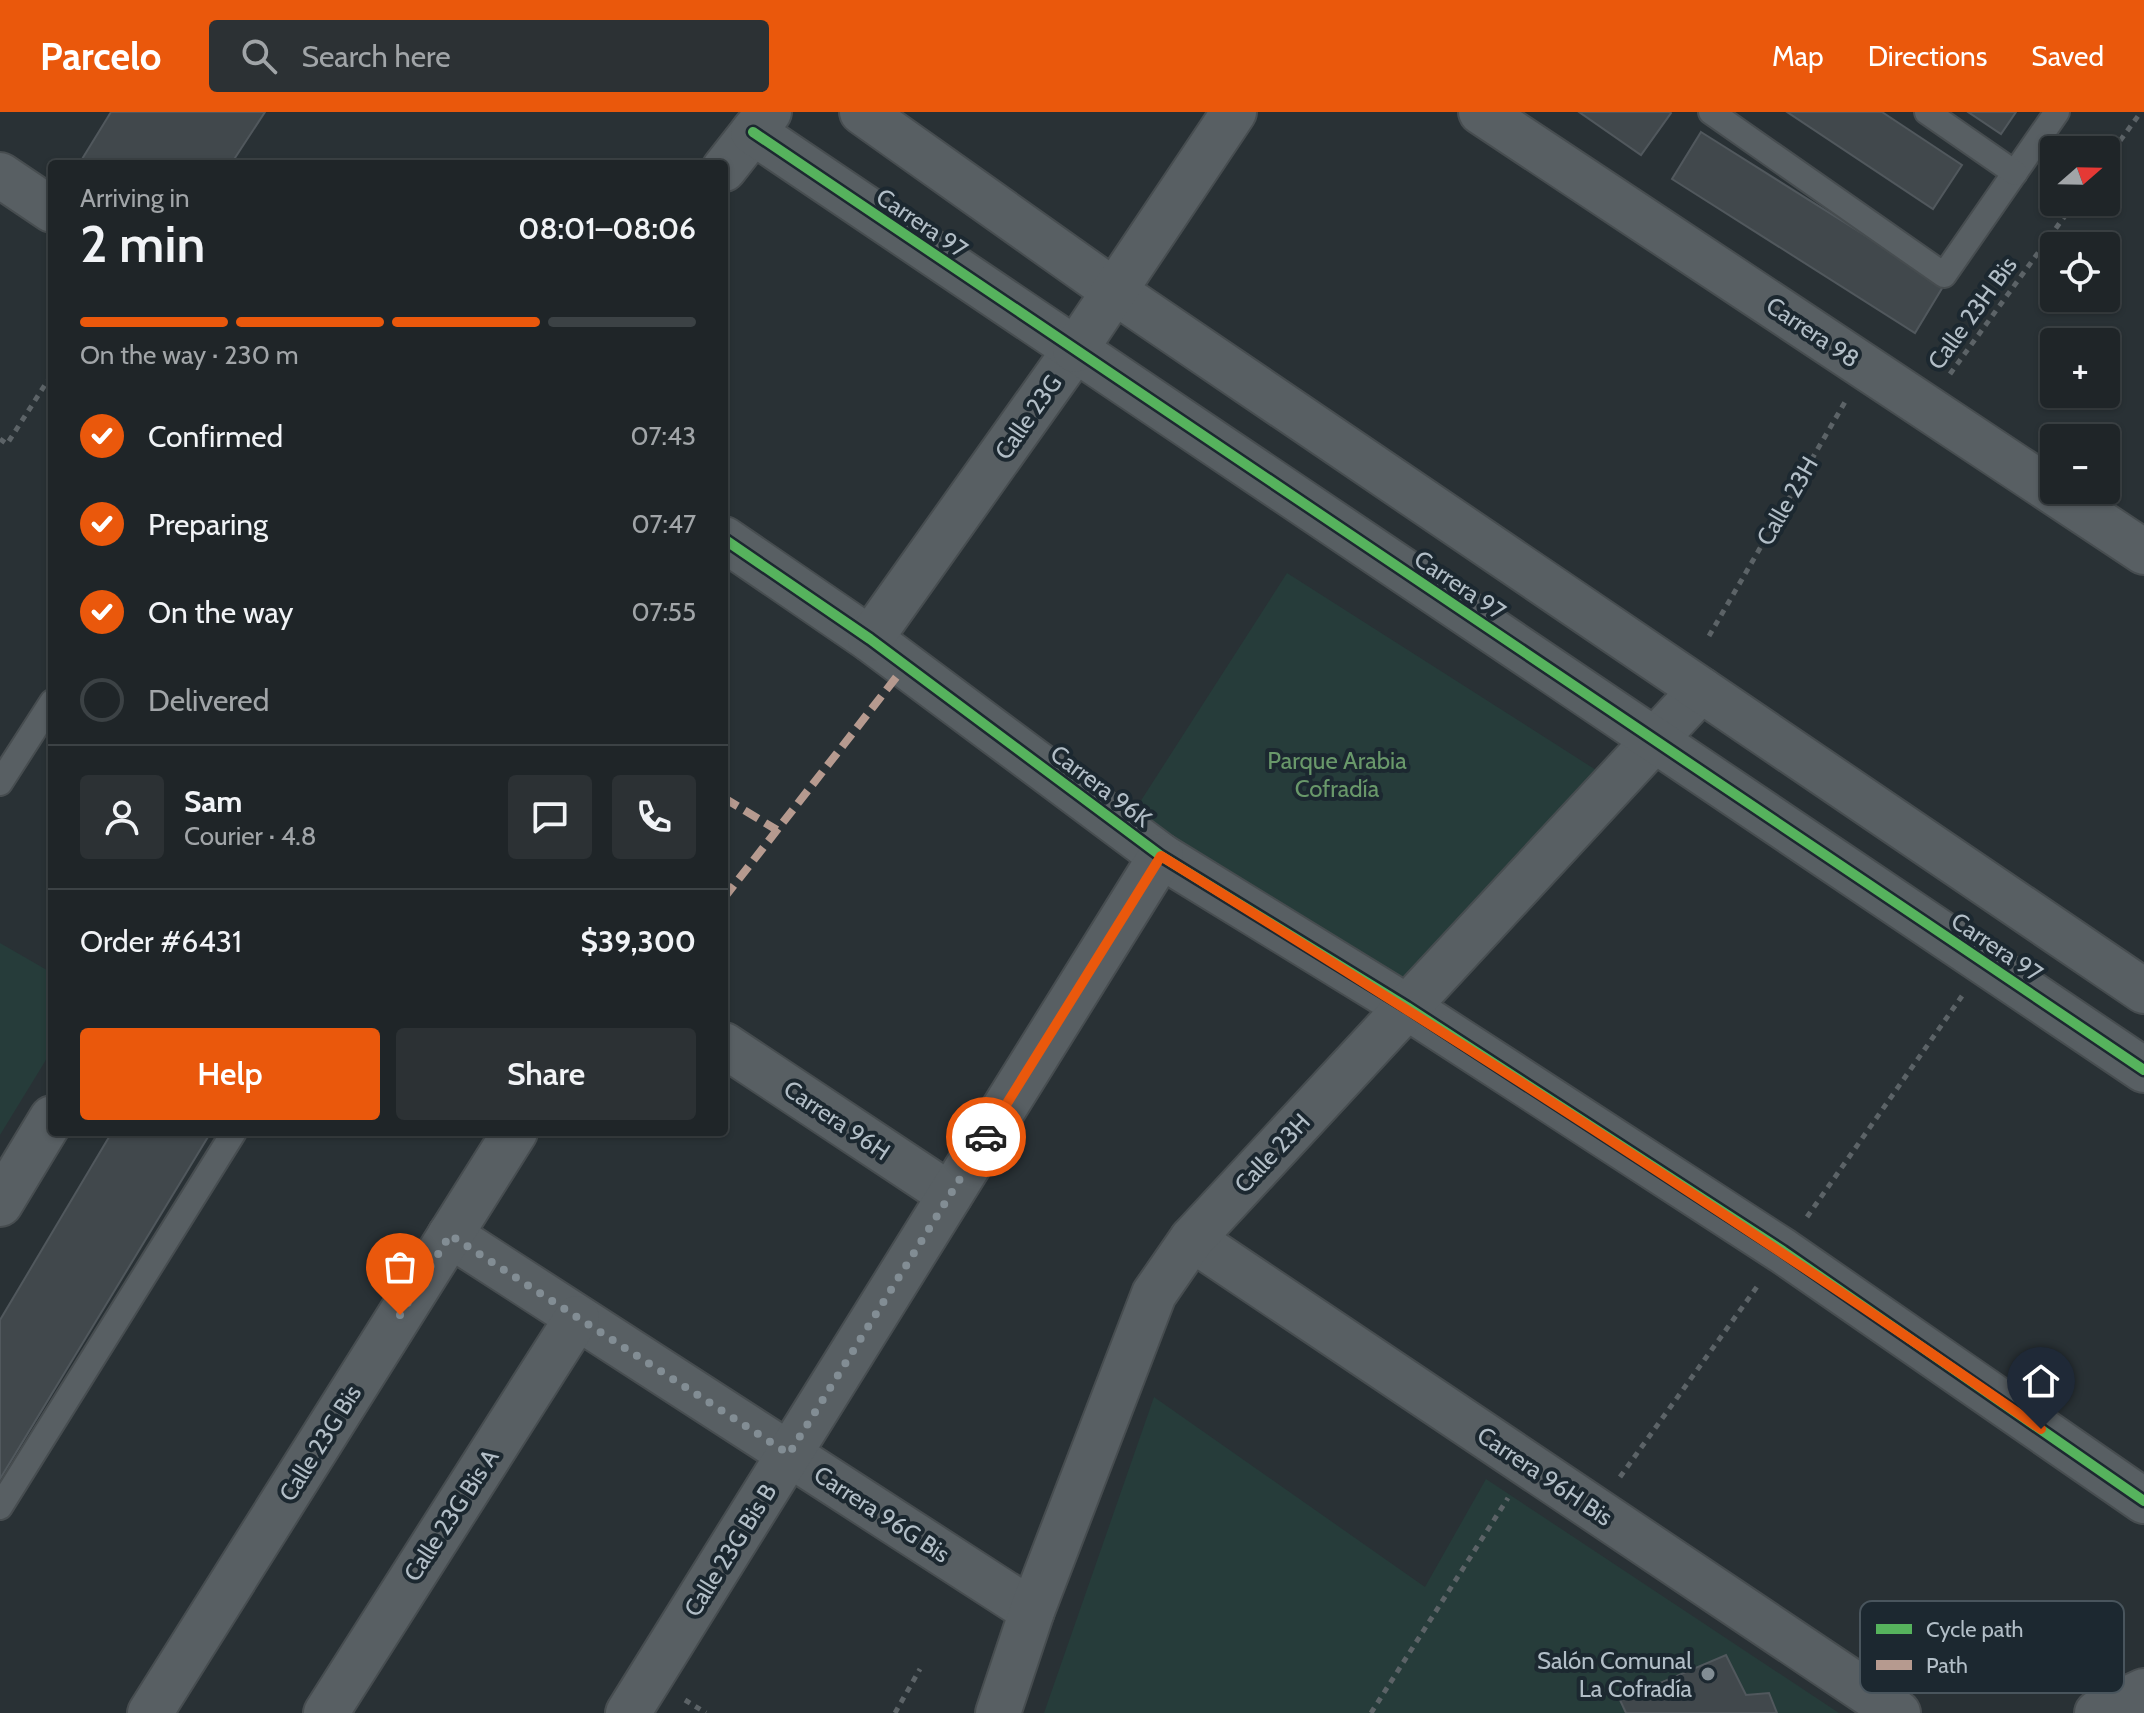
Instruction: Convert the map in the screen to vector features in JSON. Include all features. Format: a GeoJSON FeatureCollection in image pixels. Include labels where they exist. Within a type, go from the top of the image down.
{"type":"FeatureCollection","features":[{"type":"Feature","properties":{"kind":"street","name":"Carrera 97"},"geometry":{"type":"LineString","coordinates":[[862,112],[1114,291],[2144,991]]}},
{"type":"Feature","properties":{"kind":"street","name":"Calle 23G"},"geometry":{"type":"LineString","coordinates":[[870,639],[1075,350],[1234,112]]}},
{"type":"Feature","properties":{"kind":"street","name":"Carrera 98"},"geometry":{"type":"LineString","coordinates":[[1481,112],[2144,552]]}},
{"type":"Feature","properties":{"kind":"street","name":"Carrera 97"},"geometry":{"type":"LineString","coordinates":[[761,122],[1075,350],[2144,1070]]}},
{"type":"Feature","properties":{"kind":"street"},"geometry":{"type":"LineString","coordinates":[[728,164],[761,122]]}},
{"type":"Feature","properties":{"kind":"street"},"geometry":{"type":"LineString","coordinates":[[0,175],[48,207]]}},
{"type":"Feature","properties":{"kind":"street","name":"Carrera 96K"},"geometry":{"type":"LineString","coordinates":[[728,542],[870,639],[1161,856],[1407,1007],[1783,1251],[2144,1501]]}},
{"type":"Feature","properties":{"kind":"street","name":"Calle 23H"},"geometry":{"type":"LineString","coordinates":[[998,1713],[1032,1611],[1154,1294],[1192,1239],[1701,690]]}},
{"type":"Feature","properties":{"kind":"street","name":"Calle 23G Bis B"},"geometry":{"type":"LineString","coordinates":[[628,1713],[1161,856]]}},
{"type":"Feature","properties":{"kind":"street","name":"Carrera 96H"},"geometry":{"type":"LineString","coordinates":[[728,1048],[950,1195]]}},
{"type":"Feature","properties":{"kind":"street"},"geometry":{"type":"LineString","coordinates":[[0,1204],[48,1125]]}},
{"type":"Feature","properties":{"kind":"street","name":"Calle 23G Bis"},"geometry":{"type":"LineString","coordinates":[[150,1713],[512,1136]]}},
{"type":"Feature","properties":{"kind":"street","name":"Carrera 96G Bis"},"geometry":{"type":"LineString","coordinates":[[450,1235],[1032,1611]]}},
{"type":"Feature","properties":{"kind":"street","name":"Carrera 96H Bis"},"geometry":{"type":"LineString","coordinates":[[1192,1239],[1860,1687]]}},
{"type":"Feature","properties":{"kind":"street","name":"Calle 23G Bis A"},"geometry":{"type":"LineString","coordinates":[[326,1713],[577,1318]]}},
{"type":"Feature","properties":{"kind":"street"},"geometry":{"type":"LineString","coordinates":[[2097,1713],[2144,1691]]}},
{"type":"Feature","properties":{"kind":"street","name":"Carrera 96H Bis"},"geometry":{"type":"LineString","coordinates":[[1868,1693],[1898,1713]]}},
{"type":"Feature","properties":{"kind":"lane"},"geometry":{"type":"LineString","coordinates":[[1711,112],[1944,275],[2057,112]]}},
{"type":"Feature","properties":{"kind":"lane"},"geometry":{"type":"LineString","coordinates":[[1927,112],[2015,173]]}},
{"type":"Feature","properties":{"kind":"lane"},"geometry":{"type":"LineString","coordinates":[[0,783],[48,708]]}},
{"type":"Feature","properties":{"kind":"lane"},"geometry":{"type":"LineString","coordinates":[[0,1507],[232,1136]]}},
{"type":"Feature","properties":{"kind":"path"},"geometry":{"type":"LineString","coordinates":[[2120,141],[2141,112]]}},
{"type":"Feature","properties":{"kind":"path"},"geometry":{"type":"LineString","coordinates":[[0,439],[7,444],[48,380]]}},
{"type":"Feature","properties":{"kind":"path"},"geometry":{"type":"LineString","coordinates":[[1371,1713],[1529,1465]]}},
{"type":"Feature","properties":{"kind":"path"},"geometry":{"type":"LineString","coordinates":[[895,1713],[920,1669]]}},
{"type":"Feature","properties":{"kind":"green space","name":"Parque Arabia Cofradía"},"geometry":{"type":"Polygon","coordinates":[[[1287,573],[1596,770],[1404,986],[1133,813],[1287,573]]]}},
{"type":"Feature","properties":{"kind":"green space"},"geometry":{"type":"Polygon","coordinates":[[[0,943],[48,971],[48,1057],[0,1135],[0,943]]]}},
{"type":"Feature","properties":{"kind":"green space"},"geometry":{"type":"Polygon","coordinates":[[[1154,1397],[1425,1587],[1486,1479],[1839,1713],[1044,1713],[1154,1397]]]}},
{"type":"Feature","properties":{"kind":"building"},"geometry":{"type":"Polygon","coordinates":[[[111,112],[265,112],[234,160],[81,160],[111,112]]]}},
{"type":"Feature","properties":{"kind":"building"},"geometry":{"type":"Polygon","coordinates":[[[1579,112],[1670,112],[1671,113],[1641,155],[1579,112]]]}},
{"type":"Feature","properties":{"kind":"building"},"geometry":{"type":"Polygon","coordinates":[[[1787,112],[1882,112],[1962,165],[1933,209],[1787,112]]]}},
{"type":"Feature","properties":{"kind":"building"},"geometry":{"type":"Polygon","coordinates":[[[1968,112],[2016,112],[2001,134],[1968,112]]]}},
{"type":"Feature","properties":{"kind":"building"},"geometry":{"type":"Polygon","coordinates":[[[1701,132],[1944,285],[1915,333],[1672,179],[1701,132]]]}},
{"type":"Feature","properties":{"kind":"building"},"geometry":{"type":"Polygon","coordinates":[[[110,1136],[209,1136],[0,1479],[0,1320],[110,1136]]]}},
{"type":"Feature","properties":{"kind":"building","name":"Salón Comunal La Cofradía"},"geometry":{"type":"Polygon","coordinates":[[[1726,1655],[1746,1695],[1769,1693],[1777,1713],[1626,1713],[1620,1700],[1726,1655]]]}},
{"type":"Feature","properties":{"kind":"marked path"},"geometry":{"type":"LineString","coordinates":[[728,893],[905,666]]}},
{"type":"Feature","properties":{"kind":"marked path"},"geometry":{"type":"LineString","coordinates":[[728,800],[777,830]]}},
{"type":"Feature","properties":{"kind":"cycle path"},"geometry":{"type":"LineString","coordinates":[[753,132],[2144,1070]]}},
{"type":"Feature","properties":{"kind":"cycle path"},"geometry":{"type":"LineString","coordinates":[[728,542],[870,639],[1161,856],[1407,1007],[1783,1251],[2144,1501]]}},
{"type":"Feature","properties":{"kind":"way so far"},"geometry":{"type":"LineString","coordinates":[[400,1315],[450,1235],[789,1454],[986,1137]]}},
{"type":"Feature","properties":{"kind":"place","name":"Salón Comunal La Cofradía"},"geometry":{"type":"Point","coordinates":[1708,1674]}},
{"type":"Feature","properties":{"kind":"route"},"geometry":{"type":"LineString","coordinates":[[986,1137],[1161,856],[1407,1007],[1783,1251],[2041,1429]]}}]}
